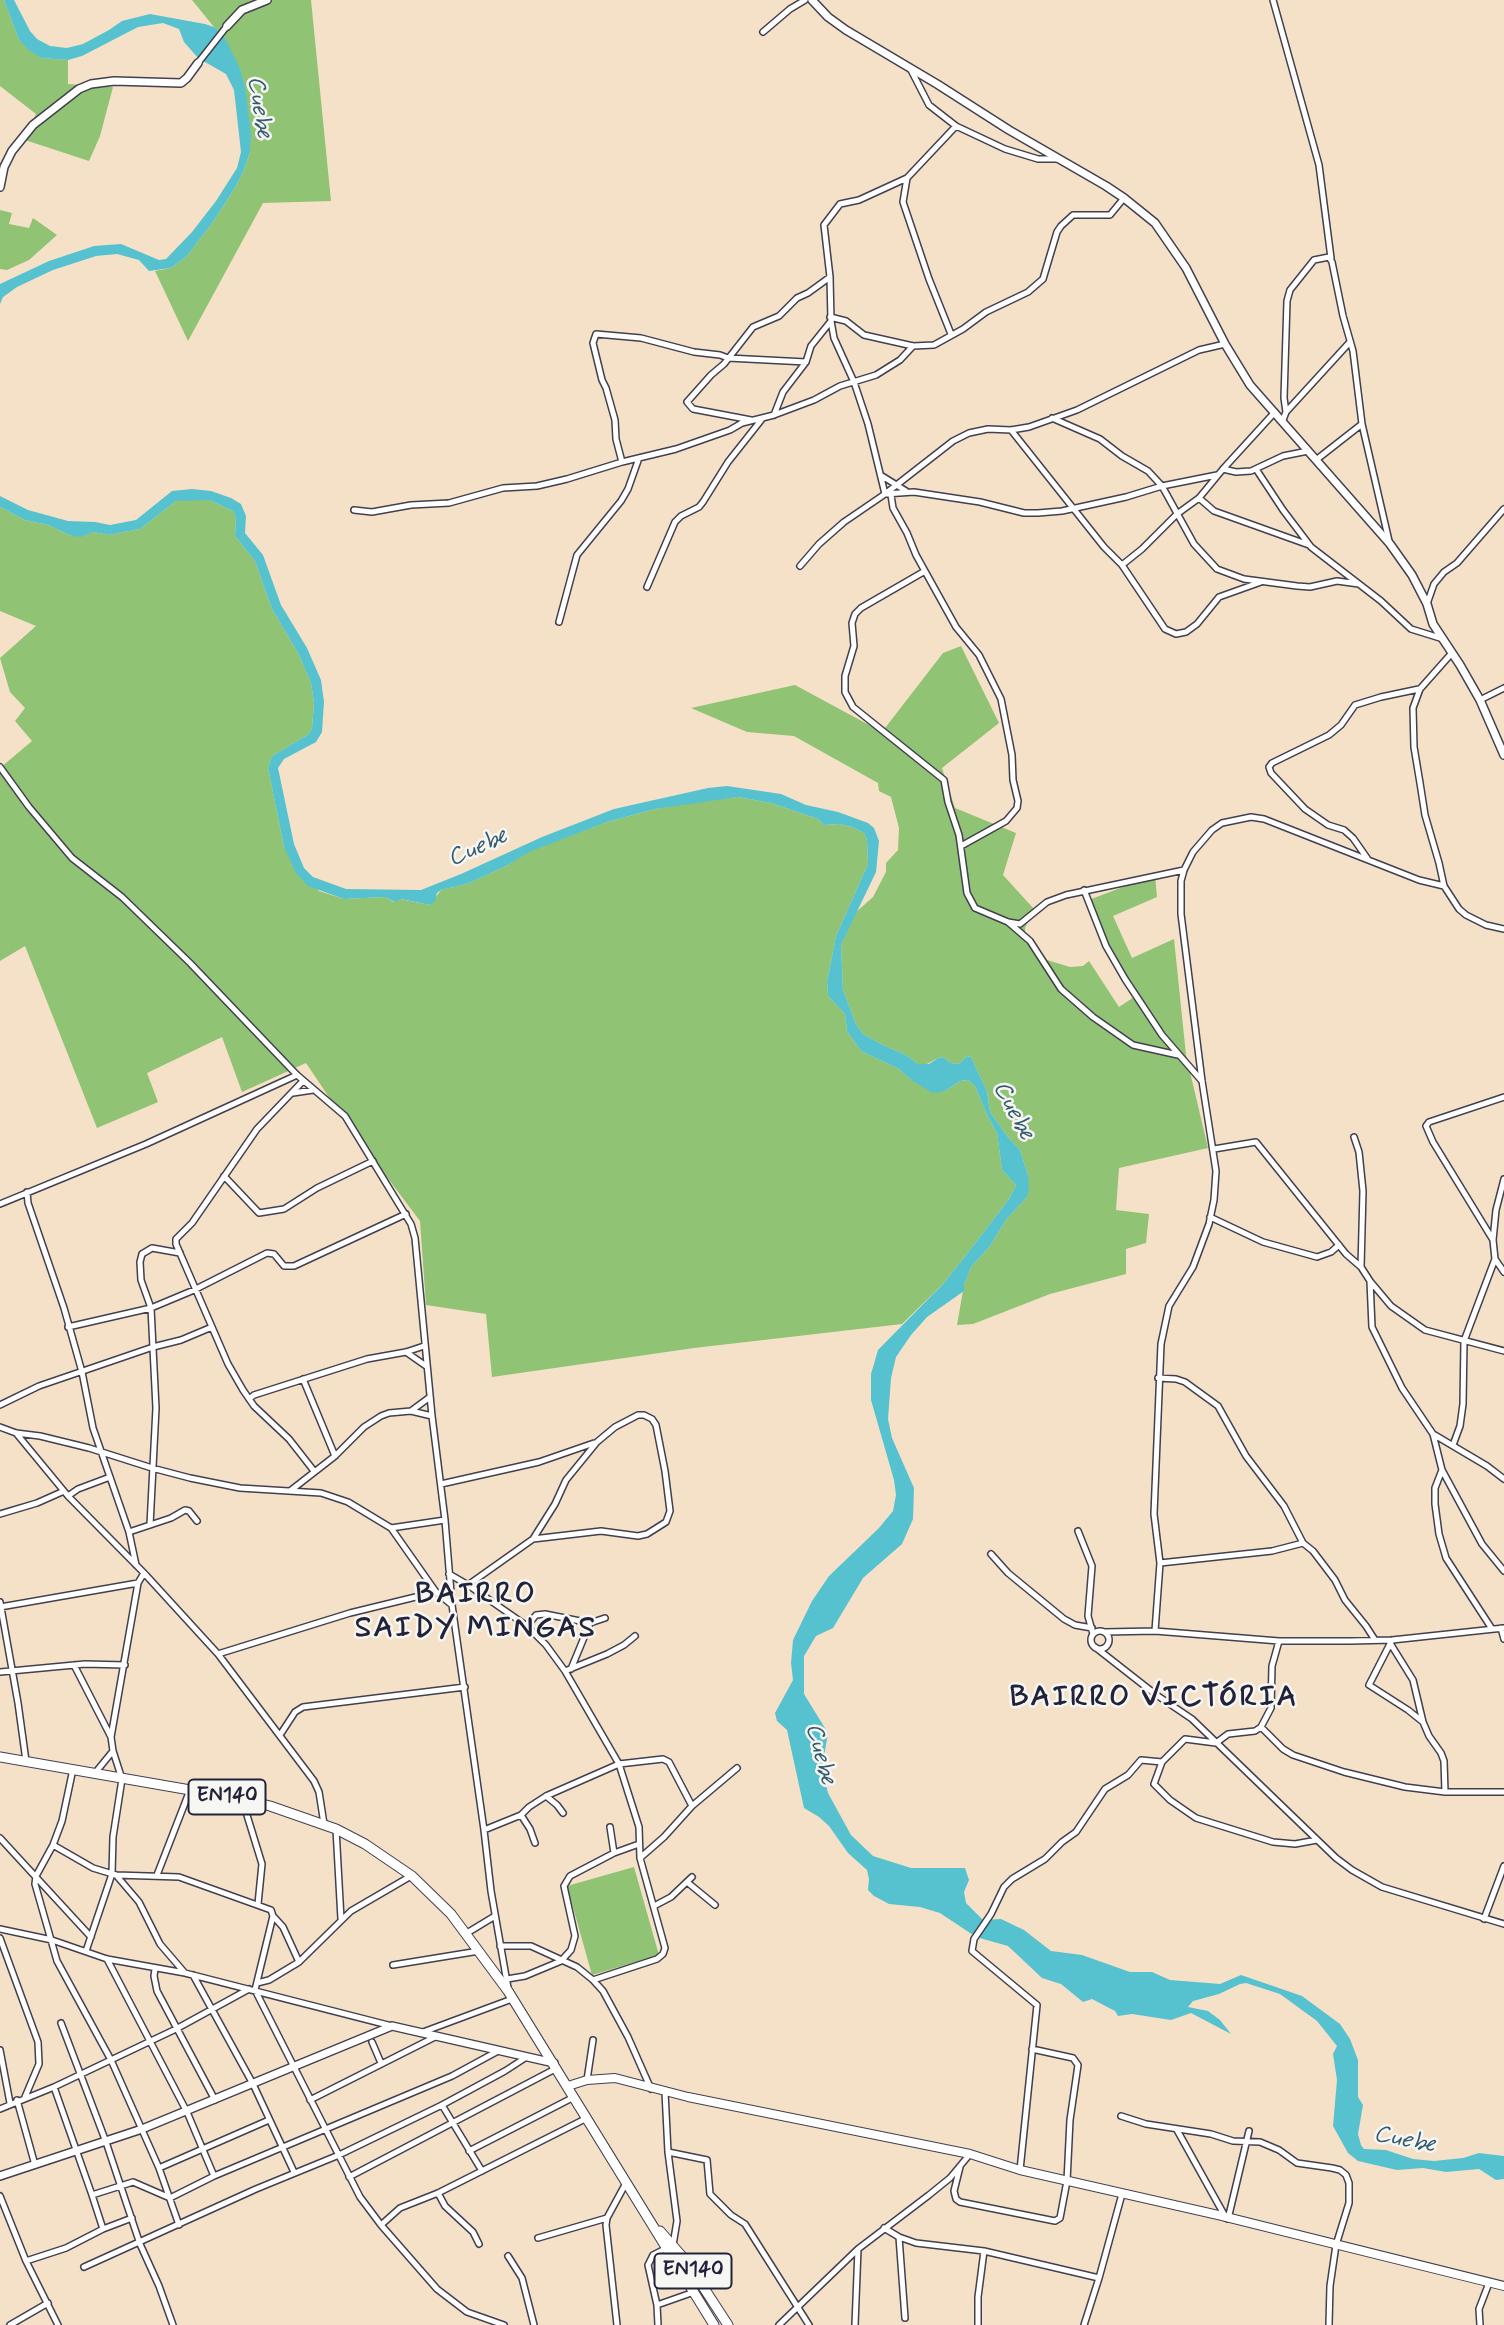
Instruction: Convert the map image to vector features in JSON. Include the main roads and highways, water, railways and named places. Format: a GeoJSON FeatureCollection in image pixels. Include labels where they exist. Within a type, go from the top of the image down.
{"type":"FeatureCollection","features":[{"type":"Feature","properties":{"kind":"main road","name":"EN140"},"geometry":{"type":"LineString","coordinates":[[0,1757],[242,1799],[336,1829],[365,1844],[412,1876],[452,1914],[510,1995],[556,2065],[651,2222],[669,2246],[714,2325]]}},
{"type":"Feature","properties":{"kind":"main road"},"geometry":{"type":"LineString","coordinates":[[568,2086],[587,2080],[615,2078],[665,2092],[970,2154],[1020,2170],[1504,2286]]}},
{"type":"Feature","properties":{"kind":"main road","name":"EN140"},"geometry":{"type":"LineString","coordinates":[[669,2246],[687,2262],[728,2325]]}},
{"type":"Feature","properties":{"kind":"water"},"geometry":{"type":"Polygon","coordinates":[[[4,0],[14,0],[30,31],[37,39],[50,46],[67,48],[83,44],[122,21],[150,14],[205,24],[214,27],[224,36],[240,69],[245,87],[251,134],[250,152],[236,186],[213,222],[186,257],[171,268],[149,271],[139,260],[117,254],[96,256],[53,270],[17,287],[3,297],[0,304],[0,284],[49,261],[94,246],[121,244],[159,260],[166,259],[216,201],[237,168],[241,152],[234,90],[226,74],[198,58],[184,42],[179,29],[163,23],[138,27],[82,56],[68,60],[41,58],[19,40],[4,0]]]}},
{"type":"Feature","properties":{"kind":"water","name":"Cuebe"},"geometry":{"type":"Polygon","coordinates":[[[172,491],[211,491],[241,504],[246,516],[245,533],[263,555],[281,605],[307,648],[321,680],[324,702],[322,732],[316,742],[284,759],[278,768],[294,844],[304,868],[313,877],[346,889],[421,890],[614,809],[727,786],[781,794],[806,805],[838,812],[868,823],[874,828],[879,841],[876,872],[841,945],[843,990],[856,1024],[863,1034],[906,1055],[918,1064],[929,1064],[943,1057],[951,1063],[959,1064],[967,1056],[971,1057],[987,1091],[990,1112],[1020,1150],[1029,1188],[1027,1197],[971,1267],[964,1291],[927,1317],[896,1357],[891,1378],[888,1419],[892,1438],[914,1488],[913,1519],[902,1544],[863,1578],[833,1628],[816,1636],[804,1656],[804,1694],[828,1733],[822,1768],[828,1793],[851,1835],[873,1856],[911,1868],[965,1868],[969,1880],[964,1892],[966,1903],[983,1920],[1001,1919],[1024,1930],[1051,1951],[1082,1955],[1130,1972],[1152,1972],[1170,1980],[1220,1984],[1241,1975],[1302,1996],[1340,2024],[1350,2039],[1358,2060],[1358,2097],[1363,2105],[1358,2134],[1364,2149],[1386,2150],[1413,2159],[1434,2161],[1463,2158],[1479,2153],[1504,2156],[1504,2179],[1496,2180],[1479,2169],[1446,2172],[1423,2168],[1397,2170],[1358,2161],[1348,2153],[1333,2126],[1337,2080],[1333,2054],[1337,2046],[1317,2021],[1280,1994],[1246,1983],[1193,2001],[1188,2007],[1208,2011],[1220,2020],[1231,2034],[1191,2013],[1171,2020],[1132,2014],[1118,2016],[1115,2011],[1092,1999],[1083,2002],[1061,1984],[1042,1978],[1008,1946],[976,1937],[940,1913],[920,1907],[889,1904],[874,1896],[868,1890],[867,1870],[848,1853],[829,1826],[804,1808],[787,1730],[777,1721],[775,1713],[793,1680],[793,1640],[812,1601],[829,1576],[893,1511],[896,1495],[894,1480],[871,1400],[871,1374],[878,1350],[943,1284],[1009,1199],[1016,1185],[1002,1170],[997,1133],[975,1086],[968,1080],[960,1081],[945,1091],[933,1093],[899,1069],[861,1051],[847,1031],[845,1014],[828,996],[827,982],[836,936],[868,864],[864,833],[839,824],[824,825],[818,819],[771,803],[738,797],[655,809],[607,822],[529,852],[467,884],[441,890],[430,905],[401,899],[395,902],[385,897],[344,899],[308,886],[296,873],[284,847],[268,768],[272,756],[309,734],[314,703],[311,683],[298,653],[272,609],[255,561],[235,536],[236,518],[233,511],[209,500],[176,501],[140,529],[109,535],[93,532],[81,537],[25,520],[0,507],[0,496],[28,510],[68,521],[110,525],[136,520],[172,491]]]}},
{"type":"Feature","properties":{"kind":"district","name":"BAIRRO SAIDY MINGAS"},"geometry":{"type":"Point","coordinates":[476,1613]}},
{"type":"Feature","properties":{"kind":"district","name":"BAIRRO VICTÓRIA"},"geometry":{"type":"Point","coordinates":[1154,1699]}}]}
